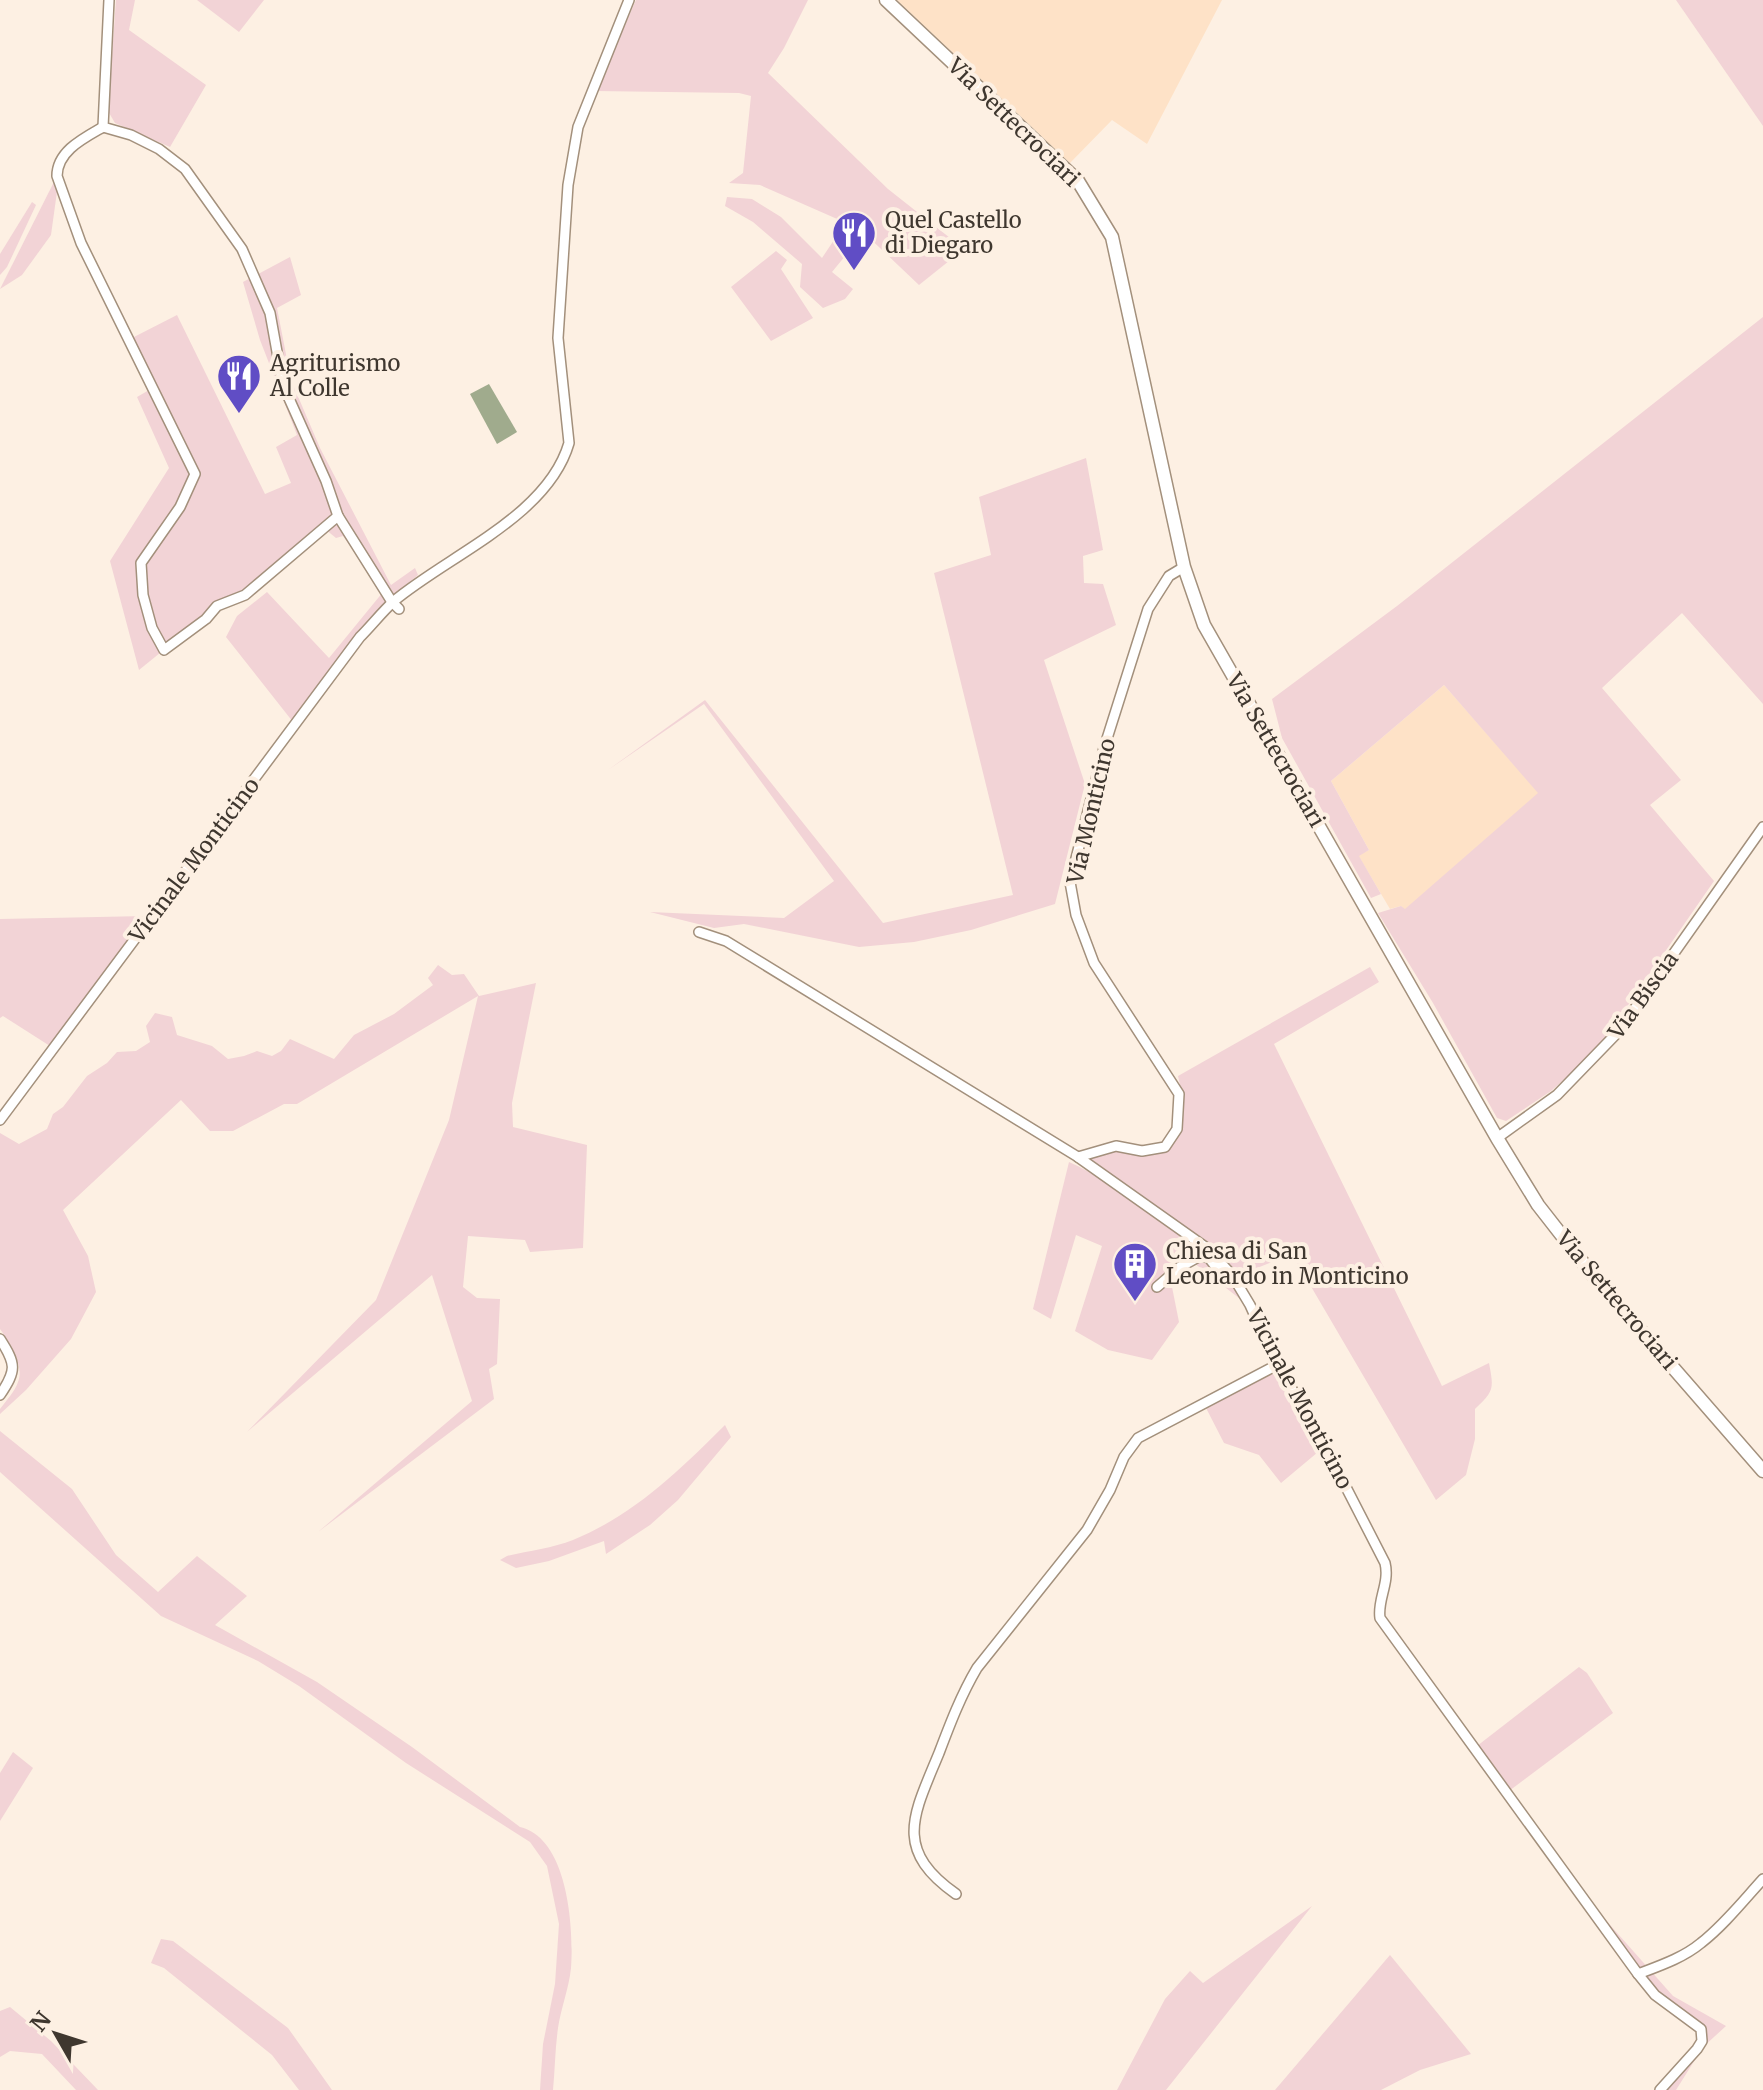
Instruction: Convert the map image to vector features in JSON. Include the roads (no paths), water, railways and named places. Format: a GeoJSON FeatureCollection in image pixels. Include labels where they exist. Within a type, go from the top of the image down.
{"type":"FeatureCollection","features":[{"type":"Feature","properties":{"kind":"main road","name":"Via Settecrociari"},"geometry":{"type":"LineString","coordinates":[[886,0],[1078,181],[1112,237],[1184,567],[1204,625],[1538,1205],[1595,1278],[1763,1471]]}},
{"type":"Feature","properties":{"kind":"street"},"geometry":{"type":"LineString","coordinates":[[103,127],[109,0]]}},
{"type":"Feature","properties":{"kind":"street","name":"Vicinale Monticino"},"geometry":{"type":"LineString","coordinates":[[0,1120],[360,637],[506,523],[550,481],[565,458],[569,443],[558,338],[568,185],[578,127],[629,0]]}},
{"type":"Feature","properties":{"kind":"street"},"geometry":{"type":"LineString","coordinates":[[338,516],[245,595],[217,606],[206,619],[164,650],[152,628],[146,606],[141,563],[180,507],[195,474],[81,243],[57,176],[57,169],[72,145],[103,127],[131,135],[159,149],[185,169],[242,249],[270,313],[283,385],[326,481],[338,516],[396,606]]}},
{"type":"Feature","properties":{"kind":"street","name":"Via Monticino"},"geometry":{"type":"LineString","coordinates":[[1078,1157],[1116,1146],[1142,1151],[1165,1147],[1177,1129],[1179,1094],[1094,963],[1076,915],[1070,882],[1104,748],[1148,609],[1169,576],[1184,567]]}},
{"type":"Feature","properties":{"kind":"street","name":"Via Biscia"},"geometry":{"type":"LineString","coordinates":[[1497,1138],[1557,1095],[1619,1031],[1763,827]]}},
{"type":"Feature","properties":{"kind":"street","name":"Vicinale Monticino"},"geometry":{"type":"LineString","coordinates":[[699,932],[726,941],[1078,1157],[1208,1249],[1234,1277],[1277,1365],[1314,1425],[1385,1563],[1387,1581],[1380,1618],[1638,1974],[1655,1995],[1701,2029],[1702,2041],[1697,2049],[1660,2090]]}},
{"type":"Feature","properties":{"kind":"street"},"geometry":{"type":"LineString","coordinates":[[1157,1287],[1180,1267],[1200,1256],[1209,1258],[1220,1272],[1234,1277]]}},
{"type":"Feature","properties":{"kind":"street"},"geometry":{"type":"LineString","coordinates":[[0,1339],[12,1358],[13,1368],[11,1379],[0,1395]]}},
{"type":"Feature","properties":{"kind":"street"},"geometry":{"type":"LineString","coordinates":[[956,1894],[938,1882],[923,1865],[917,1847],[914,1814],[965,1688],[977,1668],[1087,1530],[1110,1490],[1124,1457],[1138,1438],[1277,1365]]}},
{"type":"Feature","properties":{"kind":"street"},"geometry":{"type":"LineString","coordinates":[[1638,1974],[1670,1962],[1699,1946],[1763,1879]]}},
{"type":"Feature","properties":{"kind":"place","name":"Quel Castello di Diegaro"},"geometry":{"type":"Point","coordinates":[854,272]}},
{"type":"Feature","properties":{"kind":"place","name":"Agriturismo Al Colle"},"geometry":{"type":"Point","coordinates":[239,415]}},
{"type":"Feature","properties":{"kind":"place","name":"Chiesa di San Leonardo in Monticino"},"geometry":{"type":"Point","coordinates":[1135,1303]}}]}
